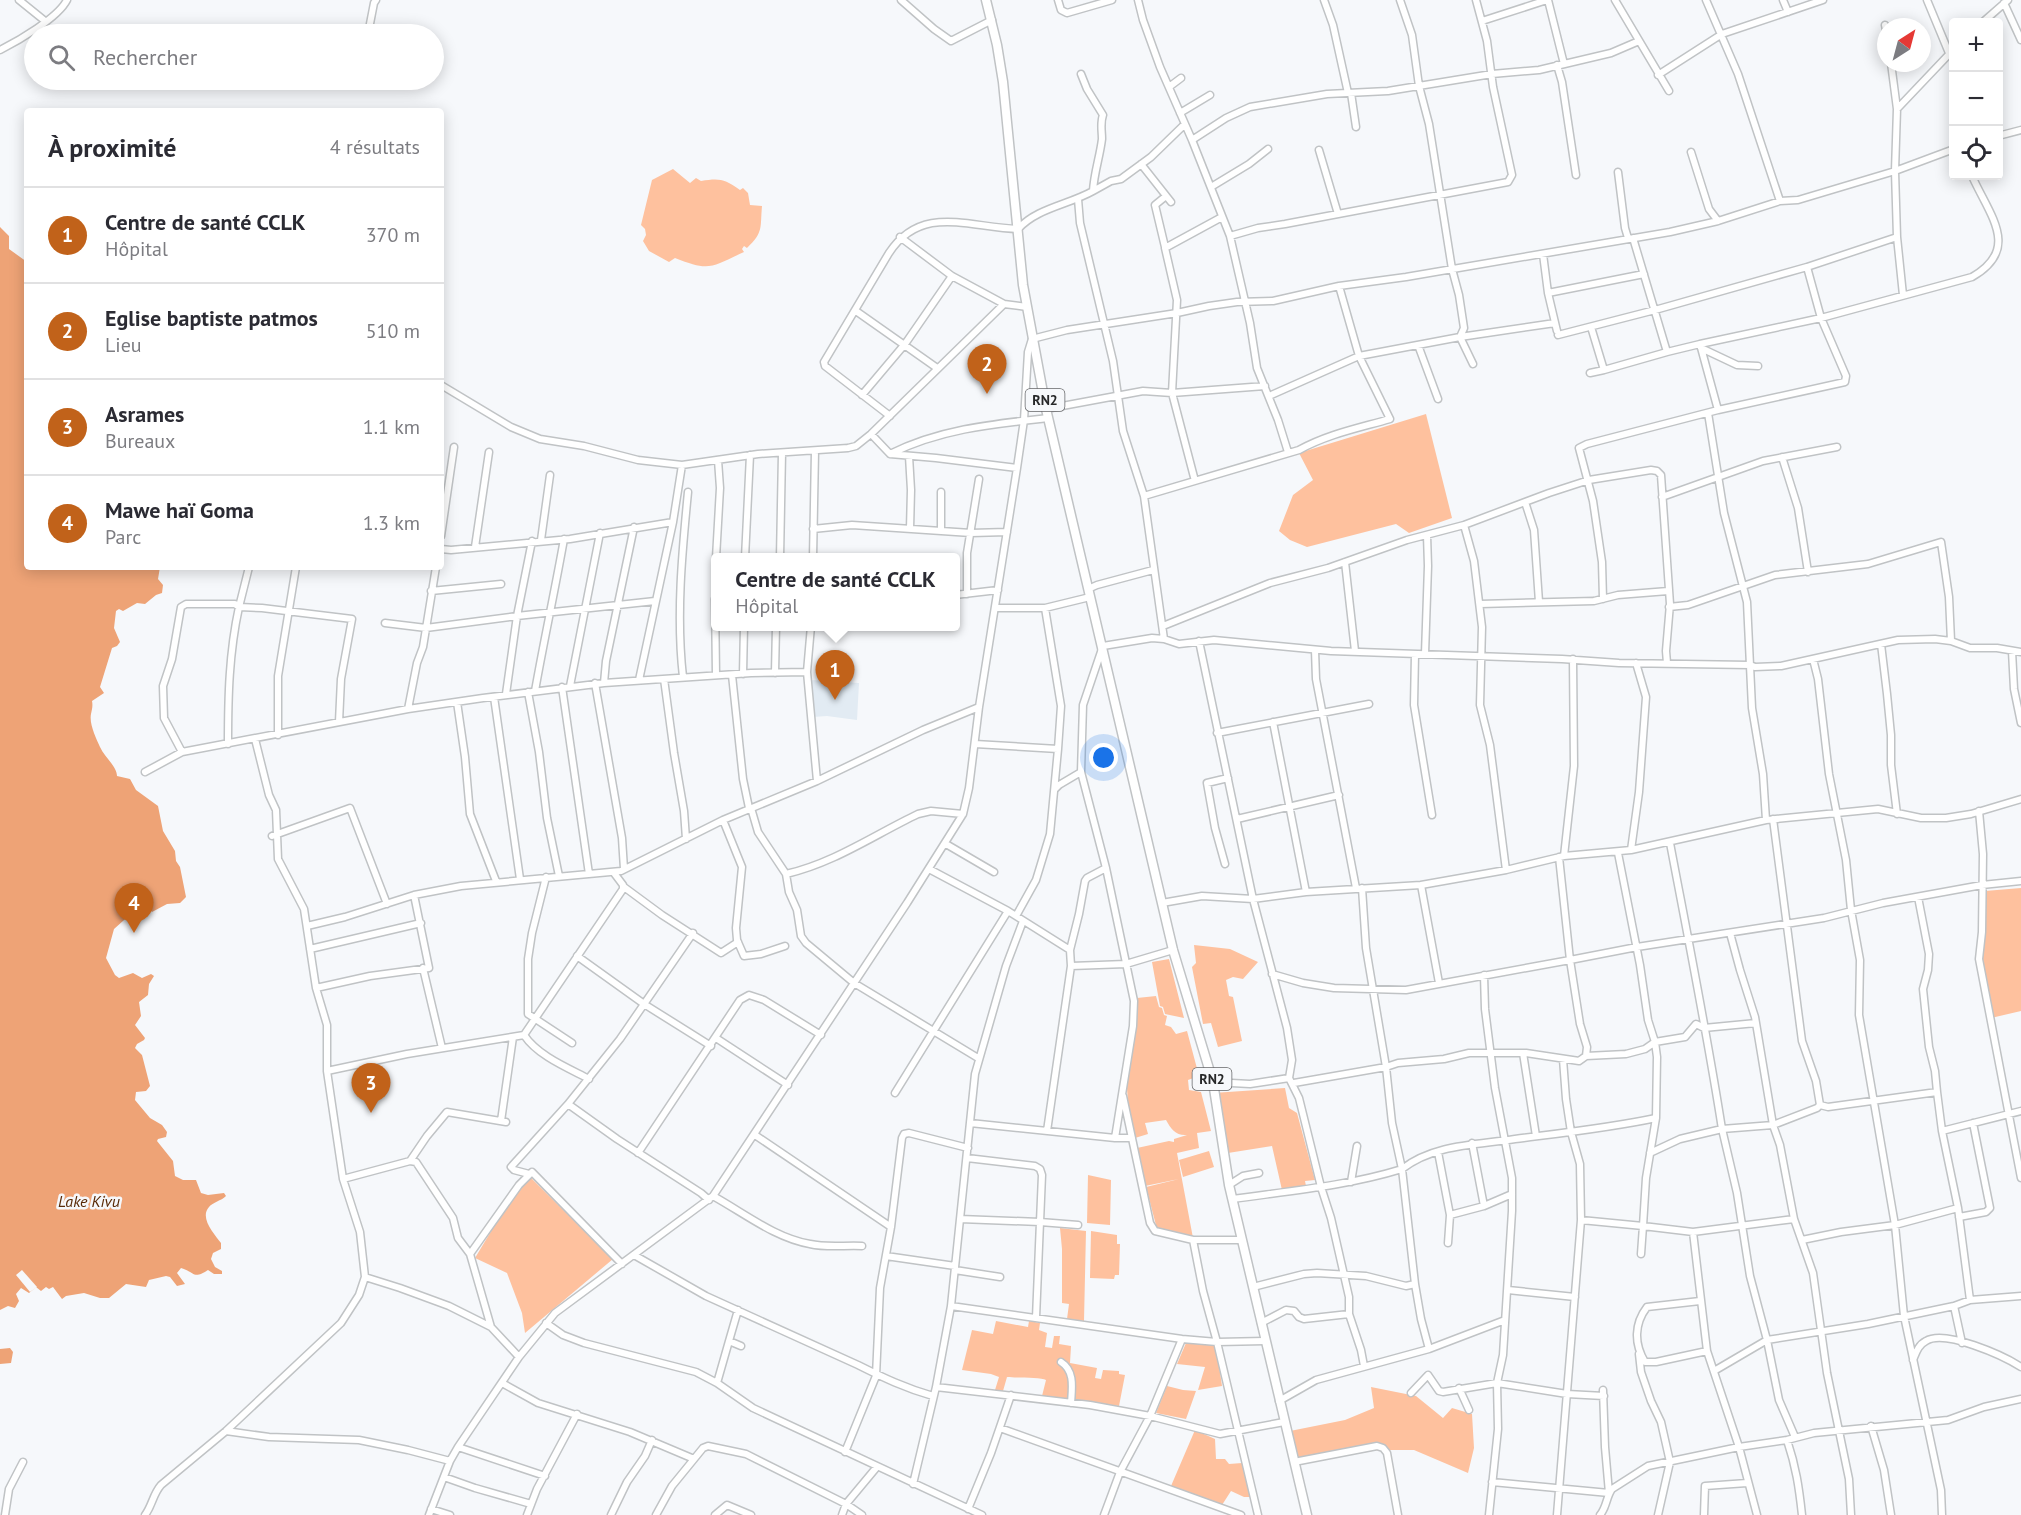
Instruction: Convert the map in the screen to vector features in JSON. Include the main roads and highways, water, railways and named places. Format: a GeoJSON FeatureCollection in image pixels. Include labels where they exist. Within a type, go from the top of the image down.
{"type":"FeatureCollection","features":[{"type":"Feature","properties":{"kind":"highway","name":"RN2"},"geometry":{"type":"LineString","coordinates":[[986,0],[992,20],[1003,82],[1027,307],[1047,413],[1173,950],[1213,1082],[1228,1185],[1307,1515]]}},
{"type":"Feature","properties":{"kind":"water","name":"Lake Kivu"},"geometry":{"type":"Polygon","coordinates":[[[0,227],[9,236],[9,249],[24,260],[24,570],[160,570],[158,579],[163,585],[162,593],[145,604],[137,603],[123,611],[119,609],[116,611],[114,628],[120,642],[112,648],[100,687],[104,693],[92,701],[91,722],[100,747],[115,769],[117,776],[130,779],[136,790],[158,806],[163,831],[175,851],[176,861],[180,867],[186,897],[180,903],[167,904],[152,912],[149,908],[148,897],[135,897],[133,912],[114,929],[106,958],[119,978],[133,973],[142,978],[151,974],[154,976],[149,984],[148,995],[139,1002],[141,1016],[135,1025],[145,1038],[135,1048],[142,1055],[150,1086],[146,1091],[136,1092],[135,1100],[150,1118],[162,1125],[167,1132],[166,1137],[157,1141],[173,1161],[175,1176],[183,1180],[196,1180],[201,1193],[208,1195],[224,1193],[226,1196],[206,1211],[209,1226],[221,1243],[221,1249],[213,1253],[211,1259],[222,1274],[214,1274],[208,1270],[197,1275],[181,1268],[177,1273],[185,1284],[177,1286],[170,1277],[166,1276],[149,1280],[146,1287],[126,1284],[109,1298],[84,1293],[66,1296],[62,1299],[53,1287],[49,1289],[46,1287],[41,1291],[36,1287],[29,1293],[21,1288],[16,1294],[19,1301],[15,1308],[8,1306],[0,1310],[0,227]]]}},
{"type":"Feature","properties":{"kind":"water"},"geometry":{"type":"Polygon","coordinates":[[[10,1348],[13,1352],[11,1363],[0,1364],[0,1349],[10,1348]]]}},
{"type":"Feature","properties":{"kind":"place","name":"Eglise baptiste patmos"},"geometry":{"type":"Point","coordinates":[987,394]}},
{"type":"Feature","properties":{"kind":"place","name":"Centre de santé CCLK"},"geometry":{"type":"Point","coordinates":[835,700]}},
{"type":"Feature","properties":{"kind":"place","name":"Mawe haï Goma"},"geometry":{"type":"Point","coordinates":[134,933]}},
{"type":"Feature","properties":{"kind":"place","name":"Asrames"},"geometry":{"type":"Point","coordinates":[371,1113]}}]}
